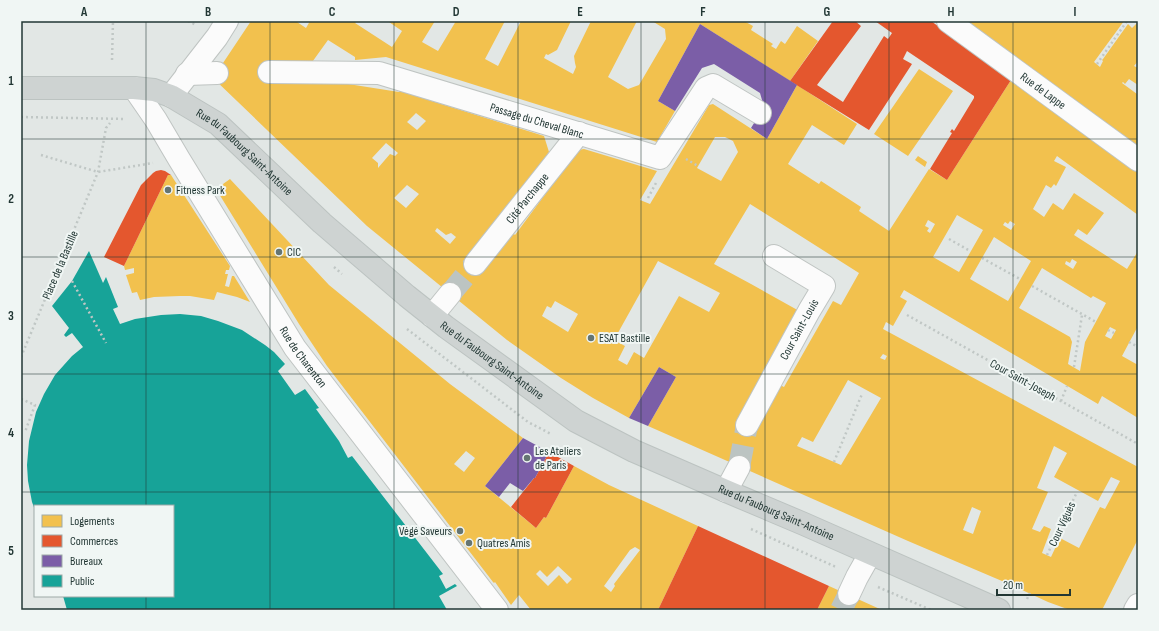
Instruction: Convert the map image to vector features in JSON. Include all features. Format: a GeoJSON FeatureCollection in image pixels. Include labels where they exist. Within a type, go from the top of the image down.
{"type":"FeatureCollection","features":[{"type":"Feature","properties":{"kind":"main road","name":"Rue du Faubourg Saint-Antoine"},"geometry":{"type":"LineString","coordinates":[[21,88],[134,88],[154,90],[171,96],[218,124],[290,190],[322,223],[407,296],[432,316],[576,421],[634,451],[999,610]]}},
{"type":"Feature","properties":{"kind":"street"},"geometry":{"type":"LineString","coordinates":[[171,96],[227,21]]}},
{"type":"Feature","properties":{"kind":"street","name":"Rue de Lappe"},"geometry":{"type":"LineString","coordinates":[[948,21],[1138,160]]}},
{"type":"Feature","properties":{"kind":"street","name":"Passage du Cheval Blanc"},"geometry":{"type":"LineString","coordinates":[[269,72],[379,73],[660,158],[706,88],[713,85],[760,114]]}},
{"type":"Feature","properties":{"kind":"street"},"geometry":{"type":"LineString","coordinates":[[187,74],[217,73]]}},
{"type":"Feature","properties":{"kind":"street","name":"Rue de Charenton"},"geometry":{"type":"LineString","coordinates":[[134,88],[156,120],[295,348],[497,610]]}},
{"type":"Feature","properties":{"kind":"street","name":"Cité Parchappe"},"geometry":{"type":"LineString","coordinates":[[475,264],[578,132]]}},
{"type":"Feature","properties":{"kind":"street","name":"Cour Saint-Louis"},"geometry":{"type":"LineString","coordinates":[[747,425],[824,286],[774,256]]}},
{"type":"Feature","properties":{"kind":"street"},"geometry":{"type":"LineString","coordinates":[[432,316],[450,294]]}},
{"type":"Feature","properties":{"kind":"street"},"geometry":{"type":"LineString","coordinates":[[726,491],[739,467]]}},
{"type":"Feature","properties":{"kind":"street"},"geometry":{"type":"LineString","coordinates":[[849,594],[870,554]]}},
{"type":"Feature","properties":{"kind":"street"},"geometry":{"type":"LineString","coordinates":[[1136,610],[1138,605]]}},
{"type":"Feature","properties":{"kind":"path"},"geometry":{"type":"LineString","coordinates":[[112,60],[113,21]]}},
{"type":"Feature","properties":{"kind":"path"},"geometry":{"type":"LineString","coordinates":[[1097,64],[1127,21]]}},
{"type":"Feature","properties":{"kind":"path"},"geometry":{"type":"LineString","coordinates":[[21,117],[125,119]]}},
{"type":"Feature","properties":{"kind":"path","name":"Place de la Bastille"},"geometry":{"type":"LineString","coordinates":[[21,357],[98,172],[106,128],[110,123]]}},
{"type":"Feature","properties":{"kind":"path"},"geometry":{"type":"LineString","coordinates":[[41,155],[98,172],[156,162]]}},
{"type":"Feature","properties":{"kind":"path"},"geometry":{"type":"LineString","coordinates":[[949,239],[970,251]]}},
{"type":"Feature","properties":{"kind":"path"},"geometry":{"type":"LineString","coordinates":[[982,258],[1020,280]]}},
{"type":"Feature","properties":{"kind":"path"},"geometry":{"type":"LineString","coordinates":[[72,281],[106,343]]}},
{"type":"Feature","properties":{"kind":"path"},"geometry":{"type":"LineString","coordinates":[[1032,286],[1096,322]]}},
{"type":"Feature","properties":{"kind":"path","name":"Cour Saint-Joseph"},"geometry":{"type":"LineString","coordinates":[[907,315],[1138,444]]}},
{"type":"Feature","properties":{"kind":"path"},"geometry":{"type":"LineString","coordinates":[[1074,367],[1082,315]]}},
{"type":"Feature","properties":{"kind":"path"},"geometry":{"type":"LineString","coordinates":[[1108,330],[1114,333]]}},
{"type":"Feature","properties":{"kind":"path"},"geometry":{"type":"LineString","coordinates":[[1129,342],[1138,347]]}},
{"type":"Feature","properties":{"kind":"path"},"geometry":{"type":"LineString","coordinates":[[1061,401],[1068,386]]}},
{"type":"Feature","properties":{"kind":"path"},"geometry":{"type":"LineString","coordinates":[[834,462],[862,394]]}},
{"type":"Feature","properties":{"kind":"path"},"geometry":{"type":"LineString","coordinates":[[21,399],[35,405],[25,432]]}},
{"type":"Feature","properties":{"kind":"path","name":"Cour Viguès"},"geometry":{"type":"LineString","coordinates":[[1047,555],[1076,492]]}},
{"type":"Feature","properties":{"kind":"path"},"geometry":{"type":"LineString","coordinates":[[1027,599],[1030,593]]}},
{"type":"Feature","properties":{"kind":"building: Logements"},"geometry":{"type":"Polygon","coordinates":[[[251,21],[298,21],[297,22],[306,28],[310,21],[357,21],[355,23],[392,47],[402,31],[389,21],[435,21],[422,42],[438,51],[456,21],[505,21],[485,59],[498,66],[521,21],[571,21],[557,50],[548,55],[546,54],[544,58],[573,74],[576,67],[574,56],[591,21],[637,21],[608,77],[628,89],[639,85],[666,39],[665,29],[652,21],[744,21],[753,26],[751,30],[773,44],[771,46],[776,49],[781,41],[785,44],[797,26],[818,41],[790,81],[700,24],[658,101],[675,111],[657,142],[386,57],[355,60],[355,57],[328,40],[310,65],[329,81],[400,91],[544,136],[549,152],[476,253],[483,271],[507,242],[506,241],[512,235],[515,235],[578,150],[584,149],[657,171],[640,200],[650,204],[709,105],[713,104],[767,139],[797,85],[857,124],[844,145],[812,125],[788,164],[819,184],[821,181],[861,207],[859,211],[889,231],[929,169],[947,180],[1011,80],[1138,173],[1138,215],[1057,156],[1054,161],[1066,167],[1056,186],[1054,184],[1051,188],[1046,185],[1033,209],[1044,217],[1053,203],[1063,210],[1074,193],[1104,213],[1087,235],[1078,229],[1074,235],[1127,269],[1138,251],[1138,326],[1122,356],[1138,365],[1138,418],[1102,396],[1098,404],[904,290],[900,297],[907,301],[893,326],[886,322],[883,329],[1138,467],[1138,539],[1102,610],[1070,610],[1048,602],[648,426],[676,377],[659,367],[629,418],[593,398],[561,378],[507,340],[367,226],[213,78],[251,21]],[[416,113],[407,122],[417,130],[426,121],[416,113]],[[715,137],[697,168],[721,181],[738,152],[733,141],[725,137],[715,137]],[[386,143],[372,158],[378,163],[378,168],[390,154],[395,156],[398,153],[386,143]],[[407,185],[394,198],[406,208],[419,194],[407,185]],[[750,204],[714,264],[801,312],[778,384],[784,387],[833,301],[841,305],[859,273],[750,204]],[[957,215],[933,257],[959,272],[983,230],[957,215]],[[928,220],[925,226],[929,228],[927,231],[930,233],[935,224],[928,220]],[[1010,221],[1008,224],[1005,222],[1003,225],[1011,230],[1015,224],[1010,221]],[[437,228],[435,231],[450,244],[456,237],[451,233],[446,235],[437,228]],[[994,237],[970,279],[1008,301],[1031,261],[994,237]],[[1072,259],[1070,263],[1066,261],[1065,264],[1073,269],[1077,262],[1072,259]],[[658,261],[614,340],[625,346],[618,360],[627,365],[634,352],[644,358],[679,296],[709,312],[720,293],[658,261]],[[1042,268],[1019,308],[1070,337],[1072,342],[1068,364],[1080,371],[1085,342],[1106,303],[1093,296],[1091,298],[1042,268]],[[555,301],[551,308],[547,306],[542,316],[568,332],[578,314],[555,301]],[[1110,327],[1105,336],[1111,339],[1116,330],[1110,327]],[[883,354],[880,358],[885,360],[887,356],[883,354]],[[848,380],[813,442],[802,437],[797,446],[841,465],[881,398],[848,380]],[[1054,446],[1037,488],[1048,492],[1032,529],[1040,532],[1044,526],[1051,529],[1042,553],[1051,557],[1060,538],[1079,548],[1100,507],[1105,509],[1120,481],[1111,477],[1098,501],[1054,477],[1067,453],[1054,446]],[[972,507],[963,530],[973,534],[981,511],[972,507]]]}},
{"type":"Feature","properties":{"kind":"building: Logements"},"geometry":{"type":"Polygon","coordinates":[[[967,21],[1124,21],[1094,62],[1100,67],[1103,61],[1102,60],[1128,24],[1132,28],[1138,22],[1138,61],[1134,66],[1138,68],[1138,85],[1129,79],[1125,84],[1123,82],[1122,83],[1137,94],[1138,92],[1138,147],[967,21]]]}},
{"type":"Feature","properties":{"kind":"building: Logements"},"geometry":{"type":"Polygon","coordinates":[[[919,69],[953,91],[908,156],[874,134],[919,69]]]}},
{"type":"Feature","properties":{"kind":"building: Logements"},"geometry":{"type":"Polygon","coordinates":[[[918,156],[927,162],[925,167],[915,160],[918,156]]]}},
{"type":"Feature","properties":{"kind":"building: Logements"},"geometry":{"type":"Polygon","coordinates":[[[168,175],[171,175],[230,266],[229,270],[226,270],[225,274],[228,274],[225,286],[229,287],[232,276],[234,276],[250,302],[217,292],[214,300],[180,296],[154,297],[140,300],[137,292],[132,293],[126,275],[134,273],[134,268],[125,270],[124,266],[168,175]]]}},
{"type":"Feature","properties":{"kind":"building: Logements"},"geometry":{"type":"Polygon","coordinates":[[[230,179],[329,285],[450,384],[523,438],[485,486],[536,528],[544,517],[546,518],[574,466],[609,485],[698,526],[658,610],[531,610],[519,595],[511,605],[495,582],[493,582],[327,366],[299,324],[216,189],[230,179]],[[466,451],[454,464],[464,472],[475,458],[466,451]],[[635,547],[630,550],[604,586],[611,592],[615,586],[614,584],[640,550],[635,547]],[[558,566],[547,577],[540,570],[536,574],[548,586],[559,575],[567,584],[572,579],[558,566]]]}},
{"type":"Feature","properties":{"kind":"building: Logements"},"geometry":{"type":"Polygon","coordinates":[[[829,586],[882,610],[817,610],[829,586]]]}},
{"type":"Feature","properties":{"kind":"building: Commerces"},"geometry":{"type":"Polygon","coordinates":[[[833,21],[855,21],[861,26],[817,85],[843,102],[884,36],[888,39],[892,33],[875,21],[931,21],[1011,80],[947,180],[930,169],[952,133],[950,132],[952,129],[954,131],[974,96],[907,51],[903,59],[912,64],[869,130],[790,81],[833,21]]]}},
{"type":"Feature","properties":{"kind":"building: Commerces"},"geometry":{"type":"Polygon","coordinates":[[[161,170],[171,175],[168,175],[124,266],[104,257],[141,185],[153,173],[161,170]]]}},
{"type":"Feature","properties":{"kind":"building: Commerces"},"geometry":{"type":"Polygon","coordinates":[[[549,452],[574,466],[546,518],[544,517],[536,528],[511,507],[535,478],[549,452]]]}},
{"type":"Feature","properties":{"kind":"building: Commerces"},"geometry":{"type":"Polygon","coordinates":[[[698,526],[829,586],[817,610],[658,610],[698,526]]]}},
{"type":"Feature","properties":{"kind":"building: Bureaux"},"geometry":{"type":"Polygon","coordinates":[[[700,24],[797,85],[767,139],[751,128],[764,107],[760,93],[714,64],[702,68],[675,111],[658,101],[700,24]]]}},
{"type":"Feature","properties":{"kind":"building: Bureaux"},"geometry":{"type":"Polygon","coordinates":[[[659,367],[676,377],[648,426],[629,418],[659,367]]]}},
{"type":"Feature","properties":{"kind":"building: Bureaux"},"geometry":{"type":"Polygon","coordinates":[[[523,438],[549,452],[535,478],[523,491],[510,483],[499,497],[485,486],[523,438]]]}},
{"type":"Feature","properties":{"kind":"building: Public"},"geometry":{"type":"Polygon","coordinates":[[[89,251],[103,283],[106,277],[118,307],[113,309],[120,324],[135,319],[161,315],[180,314],[201,316],[242,330],[274,352],[285,364],[278,371],[295,395],[305,389],[319,408],[316,409],[339,441],[348,458],[352,456],[443,574],[439,576],[446,589],[455,584],[457,586],[439,596],[447,610],[67,610],[63,597],[174,597],[174,505],[34,505],[34,507],[32,502],[27,465],[29,441],[36,412],[55,375],[72,356],[83,347],[72,333],[66,337],[64,335],[69,328],[52,306],[72,281],[89,251]]]}},
{"type":"Feature","properties":{"kind":"tunnel"},"geometry":{"type":"LineString","coordinates":[[450,294],[475,264]]}},
{"type":"Feature","properties":{"kind":"tunnel"},"geometry":{"type":"LineString","coordinates":[[739,467],[747,425]]}},
{"type":"Feature","properties":{"kind":"tunnel"},"geometry":{"type":"LineString","coordinates":[[841,610],[849,594]]}},
{"type":"Feature","properties":{"kind":"place","name":"Fitness Park"},"geometry":{"type":"Point","coordinates":[168,190]}},
{"type":"Feature","properties":{"kind":"place","name":"CIC"},"geometry":{"type":"Point","coordinates":[279,252]}},
{"type":"Feature","properties":{"kind":"place","name":"ESAT Bastille"},"geometry":{"type":"Point","coordinates":[591,338]}},
{"type":"Feature","properties":{"kind":"place","name":"Les Ateliers de Paris"},"geometry":{"type":"Point","coordinates":[527,458]}},
{"type":"Feature","properties":{"kind":"place","name":"Végé Saveurs"},"geometry":{"type":"Point","coordinates":[460,531]}},
{"type":"Feature","properties":{"kind":"place","name":"Quatres Amis"},"geometry":{"type":"Point","coordinates":[469,543]}}]}
